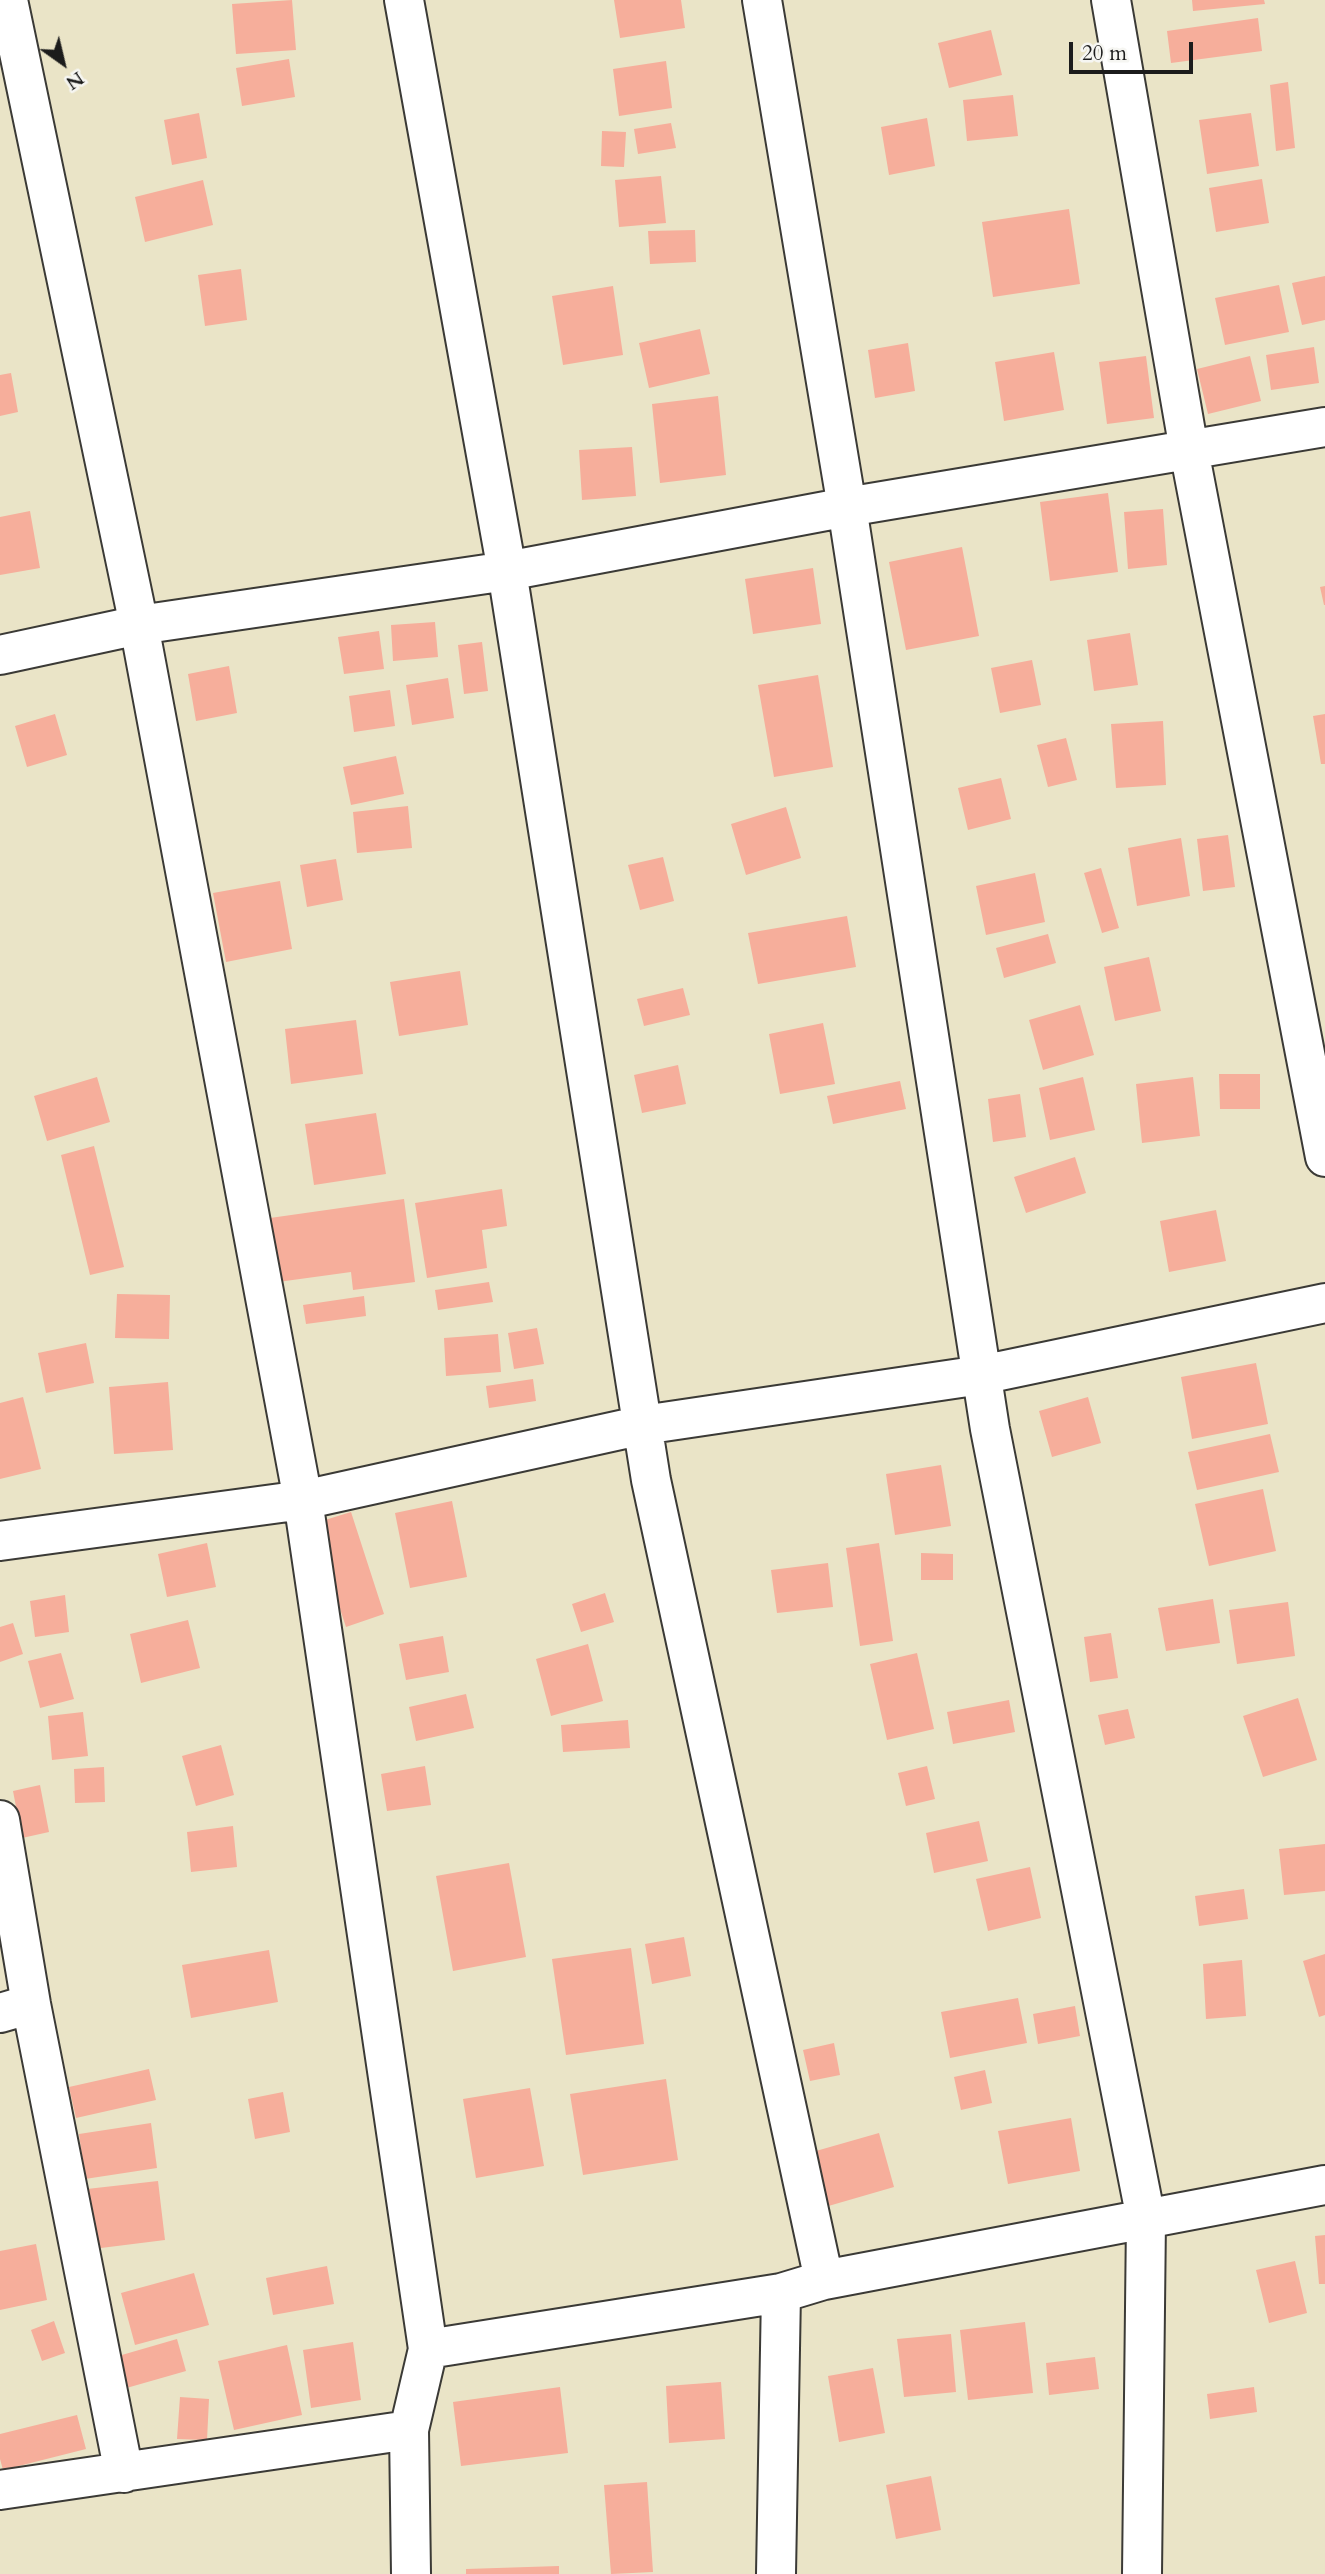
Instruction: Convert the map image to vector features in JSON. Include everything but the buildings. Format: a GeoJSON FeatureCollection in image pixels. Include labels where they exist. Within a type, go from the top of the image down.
{"type":"FeatureCollection","features":[{"type":"Feature","properties":{"kind":"street"},"geometry":{"type":"LineString","coordinates":[[8,0],[139,625],[303,1500],[428,2349],[409,2430],[411,2574]]}},
{"type":"Feature","properties":{"kind":"street"},"geometry":{"type":"LineString","coordinates":[[404,0],[507,571],[651,1480],[824,2280]]}},
{"type":"Feature","properties":{"kind":"street"},"geometry":{"type":"LineString","coordinates":[[762,0],[847,507],[981,1375],[1146,2219],[1142,2574]]}},
{"type":"Feature","properties":{"kind":"street"},"geometry":{"type":"LineString","coordinates":[[1111,0],[1189,450],[1325,1157]]}},
{"type":"Feature","properties":{"kind":"street"},"geometry":{"type":"LineString","coordinates":[[0,654],[139,625],[507,571],[847,507],[1325,427]]}},
{"type":"Feature","properties":{"kind":"street"},"geometry":{"type":"LineString","coordinates":[[0,1541],[303,1500],[643,1425],[981,1375],[1325,1303]]}},
{"type":"Feature","properties":{"kind":"street"},"geometry":{"type":"LineString","coordinates":[[0,1819],[15,2008],[124,2473]]}},
{"type":"Feature","properties":{"kind":"street"},"geometry":{"type":"LineString","coordinates":[[428,2349],[781,2293],[824,2280],[1325,2185]]}},
{"type":"Feature","properties":{"kind":"street"},"geometry":{"type":"LineString","coordinates":[[776,2574],[781,2293]]}},
{"type":"Feature","properties":{"kind":"street"},"geometry":{"type":"LineString","coordinates":[[0,2490],[409,2430]]}}]}
